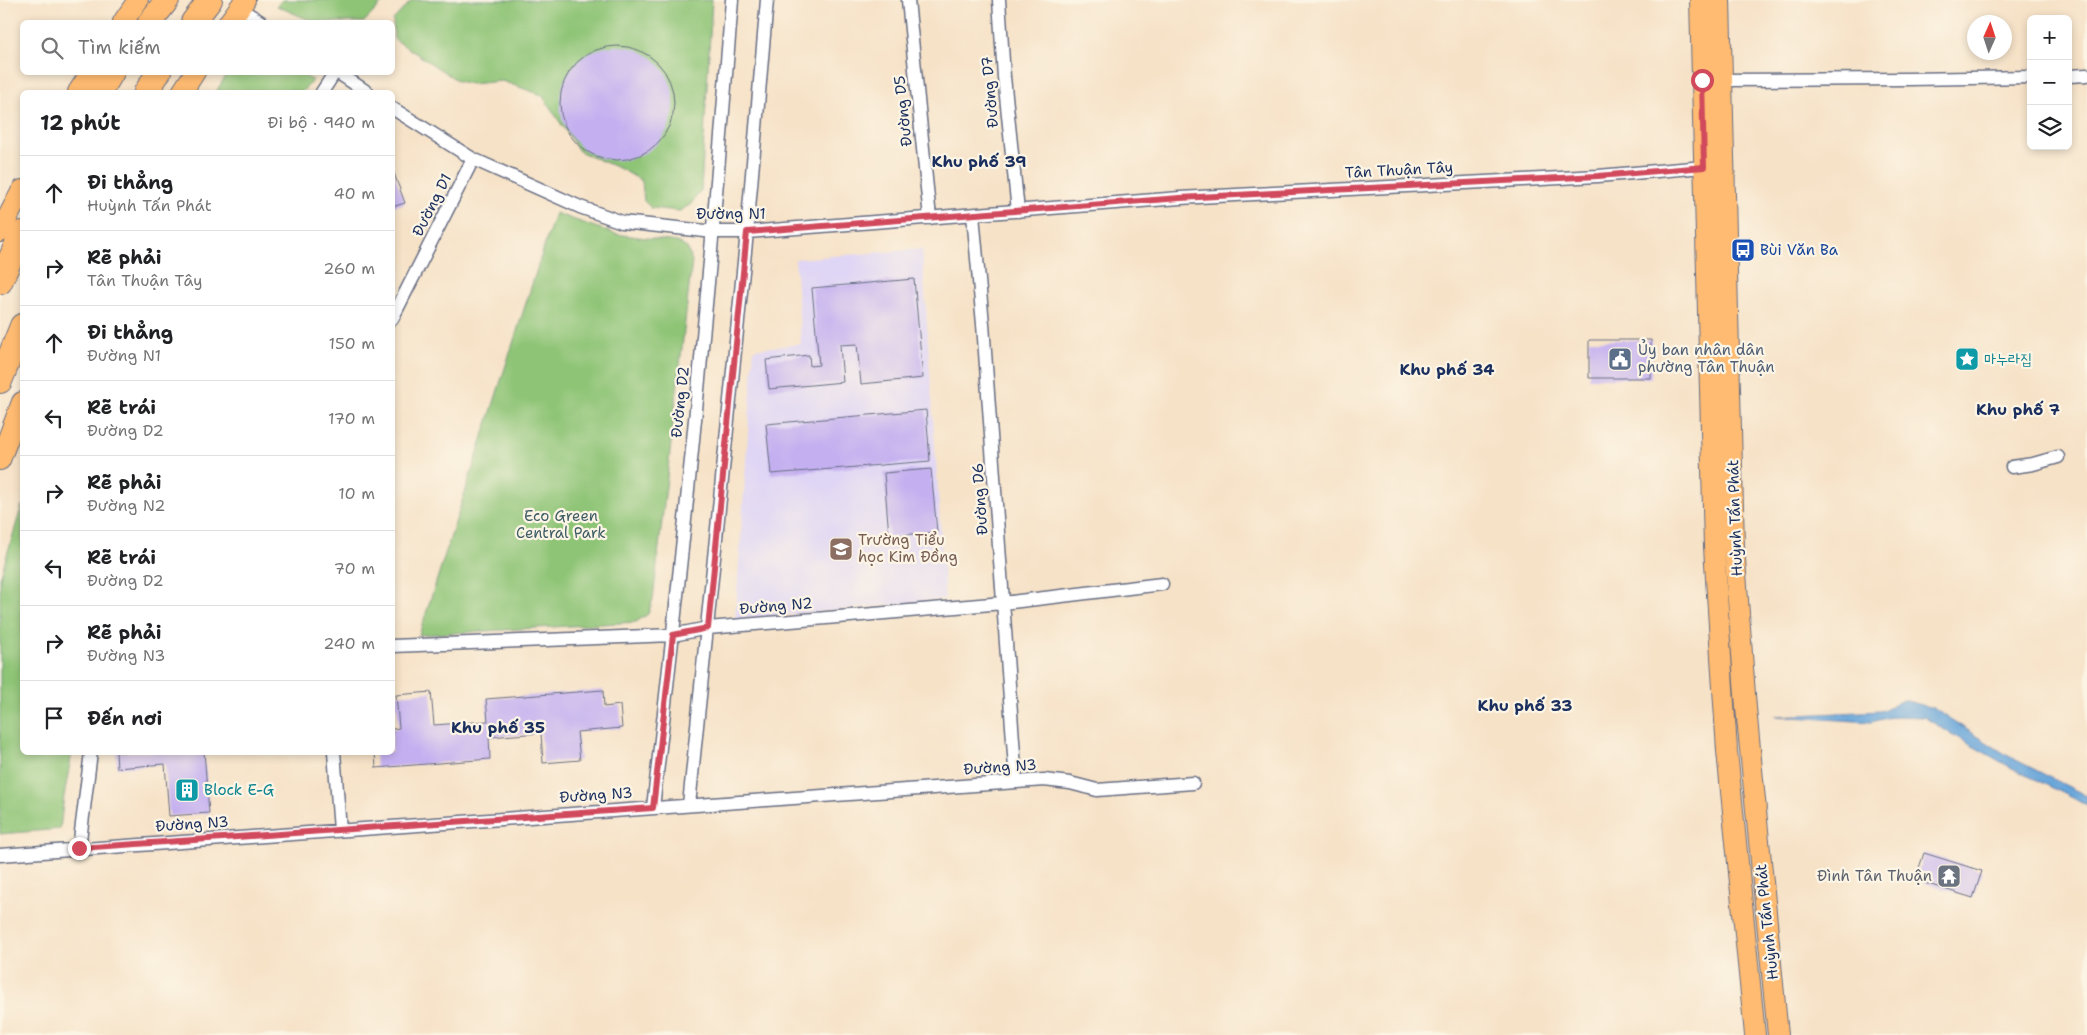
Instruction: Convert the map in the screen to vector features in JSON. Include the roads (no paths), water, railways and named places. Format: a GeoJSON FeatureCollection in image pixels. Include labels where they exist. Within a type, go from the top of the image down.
{"type":"FeatureCollection","features":[{"type":"Feature","properties":{"kind":"highway"},"geometry":{"type":"LineString","coordinates":[[152,20],[167,0]]}},
{"type":"Feature","properties":{"kind":"highway"},"geometry":{"type":"LineString","coordinates":[[195,20],[210,0]]}},
{"type":"Feature","properties":{"kind":"highway"},"geometry":{"type":"LineString","coordinates":[[101,90],[110,75]]}},
{"type":"Feature","properties":{"kind":"highway"},"geometry":{"type":"LineString","coordinates":[[147,90],[157,75]]}},
{"type":"Feature","properties":{"kind":"highway"},"geometry":{"type":"LineString","coordinates":[[0,282],[20,237]]}},
{"type":"Feature","properties":{"kind":"highway"},"geometry":{"type":"LineString","coordinates":[[0,381],[20,331]]}},
{"type":"Feature","properties":{"kind":"main road"},"geometry":{"type":"LineString","coordinates":[[124,20],[138,0]]}},
{"type":"Feature","properties":{"kind":"main road","name":"Huỳnh Tấn Phát"},"geometry":{"type":"LineString","coordinates":[[1700,0],[1714,547],[1727,751],[1755,1035]]}},
{"type":"Feature","properties":{"kind":"main road","name":"Huỳnh Tấn Phát"},"geometry":{"type":"LineString","coordinates":[[1720,0],[1734,546],[1746,708],[1778,1035]]}},
{"type":"Feature","properties":{"kind":"main road"},"geometry":{"type":"LineString","coordinates":[[79,90],[89,75]]}},
{"type":"Feature","properties":{"kind":"main road"},"geometry":{"type":"LineString","coordinates":[[183,90],[193,75]]}},
{"type":"Feature","properties":{"kind":"main road"},"geometry":{"type":"LineString","coordinates":[[0,232],[20,194]]}},
{"type":"Feature","properties":{"kind":"main road"},"geometry":{"type":"LineString","coordinates":[[0,460],[20,407]]}},
{"type":"Feature","properties":{"kind":"main road"},"geometry":{"type":"LineString","coordinates":[[1714,547],[1734,546]]}},
{"type":"Feature","properties":{"kind":"main road"},"geometry":{"type":"LineString","coordinates":[[1742,912],[1766,909]]}},
{"type":"Feature","properties":{"kind":"street","name":"Đường D2"},"geometry":{"type":"LineString","coordinates":[[653,808],[673,635],[714,232],[732,0]]}},
{"type":"Feature","properties":{"kind":"street"},"geometry":{"type":"LineString","coordinates":[[689,805],[747,232],[767,0]]}},
{"type":"Feature","properties":{"kind":"street","name":"Đường D5"},"geometry":{"type":"LineString","coordinates":[[908,0],[930,218]]}},
{"type":"Feature","properties":{"kind":"street","name":"Đường D7"},"geometry":{"type":"LineString","coordinates":[[999,0],[1004,77],[1018,211]]}},
{"type":"Feature","properties":{"kind":"street"},"geometry":{"type":"LineString","coordinates":[[238,10],[257,20]]}},
{"type":"Feature","properties":{"kind":"street"},"geometry":{"type":"LineString","coordinates":[[323,90],[334,75]]}},
{"type":"Feature","properties":{"kind":"street"},"geometry":{"type":"LineString","coordinates":[[341,75],[364,90]]}},
{"type":"Feature","properties":{"kind":"street"},"geometry":{"type":"LineString","coordinates":[[2072,76],[2087,75]]}},
{"type":"Feature","properties":{"kind":"street"},"geometry":{"type":"LineString","coordinates":[[1702,80],[1899,80],[2027,76]]}},
{"type":"Feature","properties":{"kind":"street","name":"Đường N1"},"geometry":{"type":"LineString","coordinates":[[395,110],[473,159],[580,207],[622,222],[714,232],[747,232],[1096,205]]}},
{"type":"Feature","properties":{"kind":"street","name":"Đường D1"},"geometry":{"type":"LineString","coordinates":[[395,312],[473,159]]}},
{"type":"Feature","properties":{"kind":"street","name":"Tân Thuận Tây"},"geometry":{"type":"LineString","coordinates":[[1096,205],[1180,198],[1598,176],[1704,167]]}},
{"type":"Feature","properties":{"kind":"street","name":"Đường D6"},"geometry":{"type":"LineString","coordinates":[[973,215],[983,324],[1016,782]]}},
{"type":"Feature","properties":{"kind":"street"},"geometry":{"type":"LineString","coordinates":[[2012,467],[2033,464],[2058,457]]}},
{"type":"Feature","properties":{"kind":"street","name":"Đường N2"},"geometry":{"type":"LineString","coordinates":[[395,646],[673,635],[708,628],[1004,603],[1162,584]]}},
{"type":"Feature","properties":{"kind":"street"},"geometry":{"type":"LineString","coordinates":[[79,848],[91,755]]}},
{"type":"Feature","properties":{"kind":"street"},"geometry":{"type":"LineString","coordinates":[[334,755],[340,830]]}},
{"type":"Feature","properties":{"kind":"street","name":"Đường N3"},"geometry":{"type":"LineString","coordinates":[[0,855],[1044,780],[1070,783],[1097,790],[1193,783]]}},
{"type":"Feature","properties":{"kind":"water"},"geometry":{"type":"Polygon","coordinates":[[[1903,700],[1933,708],[2010,757],[2087,796],[2087,805],[2012,768],[1924,717],[1895,716],[1871,722],[1775,716],[1881,711],[1903,700]]]}},
{"type":"Feature","properties":{"kind":"place","name":"Bùi Văn Ba"},"geometry":{"type":"Point","coordinates":[1743,250]}},
{"type":"Feature","properties":{"kind":"place","name":"Ủy ban nhân dân phường Tân Thuận"},"geometry":{"type":"Point","coordinates":[1620,359]}},
{"type":"Feature","properties":{"kind":"place","name":"마누라집"},"geometry":{"type":"Point","coordinates":[1967,359]}},
{"type":"Feature","properties":{"kind":"place","name":"Trường Tiểu học Kim Đồng"},"geometry":{"type":"Point","coordinates":[841,549]}},
{"type":"Feature","properties":{"kind":"place","name":"Block E-G"},"geometry":{"type":"Point","coordinates":[187,790]}},
{"type":"Feature","properties":{"kind":"place","name":"Đình Tân Thuận"},"geometry":{"type":"Point","coordinates":[1949,876]}},
{"type":"Feature","properties":{"kind":"district","name":"Khu phố 39"},"geometry":{"type":"Point","coordinates":[979,161]}},
{"type":"Feature","properties":{"kind":"district","name":"Khu phố 34"},"geometry":{"type":"Point","coordinates":[1447,369]}},
{"type":"Feature","properties":{"kind":"district","name":"Khu phố 7"},"geometry":{"type":"Point","coordinates":[2018,409]}},
{"type":"Feature","properties":{"kind":"district","name":"Khu phố 33"},"geometry":{"type":"Point","coordinates":[1525,705]}},
{"type":"Feature","properties":{"kind":"district","name":"Khu phố 35"},"geometry":{"type":"Point","coordinates":[498,727]}},
{"type":"Feature","properties":{"kind":"park label","name":"Eco Green Central Park"},"geometry":{"type":"Point","coordinates":[561,524]}}]}
